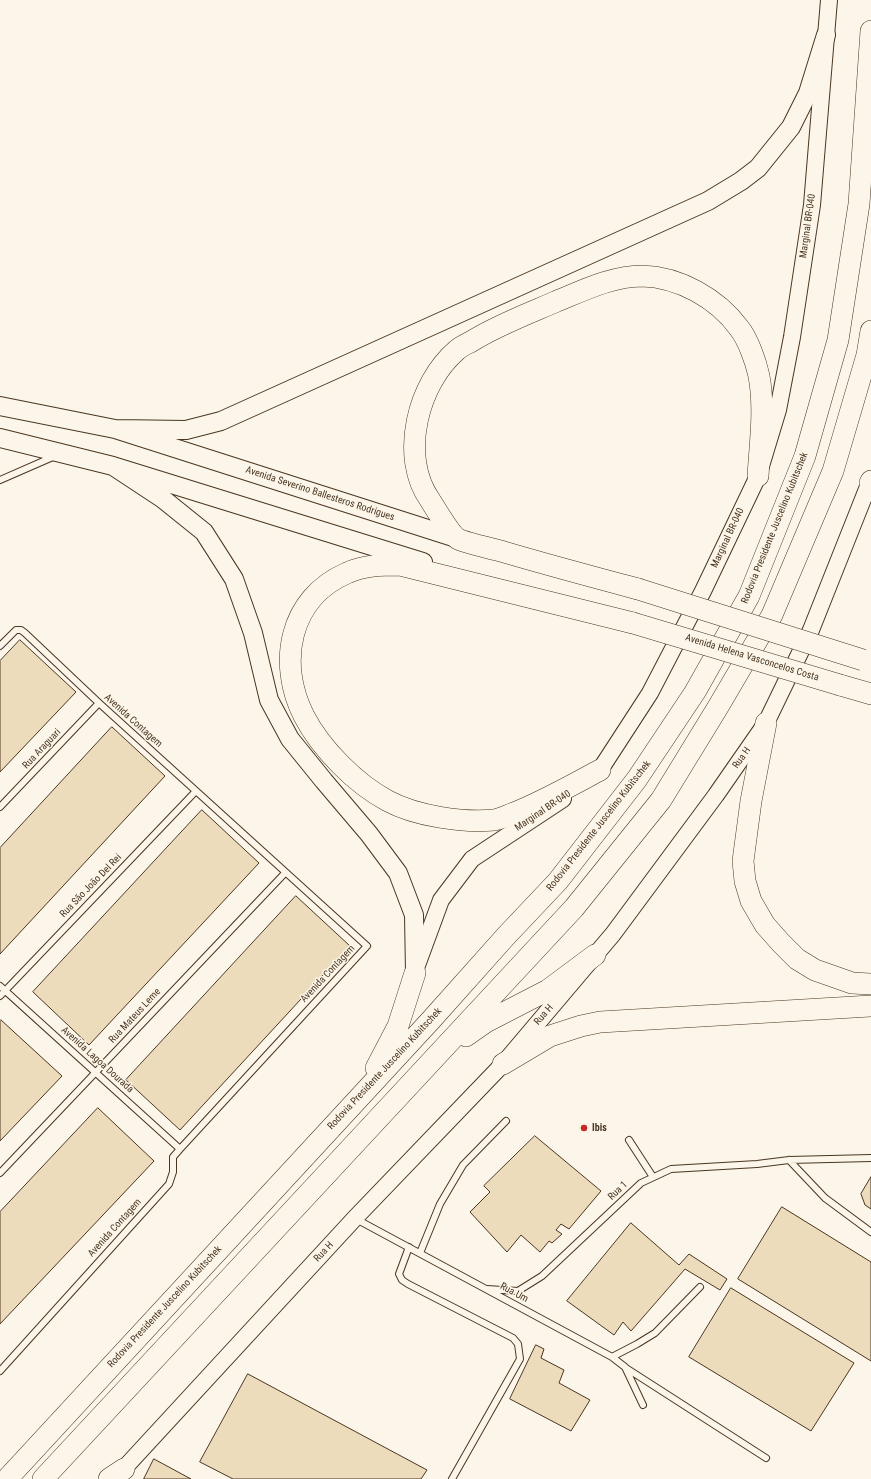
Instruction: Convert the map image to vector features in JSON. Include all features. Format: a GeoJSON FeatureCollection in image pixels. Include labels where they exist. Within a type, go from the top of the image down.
{"type":"FeatureCollection","features":[{"type":"Feature","properties":{"kind":"highway","name":"Rodovia Presidente Juscelino Kubitschek"},"geometry":{"type":"LineString","coordinates":[[7,1479],[558,881],[637,779],[695,692],[749,596],[804,456],[838,340],[859,204],[871,31]]}},
{"type":"Feature","properties":{"kind":"highway"},"geometry":{"type":"LineString","coordinates":[[456,538],[426,495],[419,478],[414,457],[414,431],[427,392],[442,366],[458,350],[481,335],[507,322],[599,284],[621,279],[641,276],[666,279],[685,286],[702,295],[722,310],[740,328],[751,352],[758,375],[763,416],[758,476]]}},
{"type":"Feature","properties":{"kind":"highway"},"geometry":{"type":"LineString","coordinates":[[43,1479],[579,902],[661,800],[772,615],[833,471],[867,355],[871,331]]}},
{"type":"Feature","properties":{"kind":"highway","name":"Avenida Severino Ballesteros Rodrigues"},"geometry":{"type":"LineString","coordinates":[[456,538],[638,589],[867,661]]}},
{"type":"Feature","properties":{"kind":"highway"},"geometry":{"type":"LineString","coordinates":[[558,603],[400,565],[374,565],[347,572],[324,586],[310,600],[299,616],[292,639],[289,662],[295,690],[304,716],[320,740],[338,761],[357,779],[389,801],[423,814],[456,820],[495,820],[530,807],[600,770]]}},
{"type":"Feature","properties":{"kind":"highway","name":"Avenida Helena Vasconcelos Costa"},"geometry":{"type":"LineString","coordinates":[[558,603],[633,623],[871,694]]}},
{"type":"Feature","properties":{"kind":"highway"},"geometry":{"type":"LineString","coordinates":[[766,724],[751,801],[743,861],[745,881],[751,901],[765,925],[781,944],[797,959],[815,970],[852,983],[871,984]]}},
{"type":"Feature","properties":{"kind":"highway"},"geometry":{"type":"LineString","coordinates":[[435,1056],[486,1022],[548,990],[595,955]]}},
{"type":"Feature","properties":{"kind":"highway"},"geometry":{"type":"LineString","coordinates":[[362,1093],[398,1026],[415,973]]}},
{"type":"Feature","properties":{"kind":"highway"},"geometry":{"type":"LineString","coordinates":[[503,1064],[550,1036],[581,1026],[600,1022],[871,1006]]}},
{"type":"Feature","properties":{"kind":"main road","name":"Marginal BR-040"},"geometry":{"type":"LineString","coordinates":[[415,973],[441,900],[472,859],[566,797],[600,770],[650,693],[703,591],[758,476],[778,410],[792,337],[812,205],[829,0]]}},
{"type":"Feature","properties":{"kind":"main road"},"geometry":{"type":"LineString","coordinates":[[115,429],[186,430],[221,422],[708,200],[741,181],[758,168],[792,127],[808,93],[826,35]]}},
{"type":"Feature","properties":{"kind":"main road","name":"Avenida Severino Ballesteros Rodrigues"},"geometry":{"type":"LineString","coordinates":[[0,406],[115,429],[456,538]]}},
{"type":"Feature","properties":{"kind":"main road"},"geometry":{"type":"LineString","coordinates":[[0,438],[113,466],[558,603]]}},
{"type":"Feature","properties":{"kind":"main road"},"geometry":{"type":"LineString","coordinates":[[113,466],[163,499],[204,532],[234,579],[253,633],[269,700],[290,739],[369,834],[398,873],[414,915],[415,973]]}},
{"type":"Feature","properties":{"kind":"main road","name":"Rua H"},"geometry":{"type":"LineString","coordinates":[[116,1476],[355,1218],[503,1064],[613,934],[716,795],[766,724],[811,630],[871,481]]}},
{"type":"Feature","properties":{"kind":"lane"},"geometry":{"type":"LineString","coordinates":[[0,480],[63,453]]}},
{"type":"Feature","properties":{"kind":"lane","name":"Avenida Contagem"},"geometry":{"type":"LineString","coordinates":[[0,646],[16,630],[25,632],[98,704],[196,790],[285,873],[368,946],[173,1157],[173,1172],[169,1184],[0,1371]]}},
{"type":"Feature","properties":{"kind":"lane","name":"Rua Araguari"},"geometry":{"type":"LineString","coordinates":[[0,808],[98,704]]}},
{"type":"Feature","properties":{"kind":"lane","name":"Rua São João Del Rei"},"geometry":{"type":"LineString","coordinates":[[0,996],[3,988],[196,790]]}},
{"type":"Feature","properties":{"kind":"lane","name":"Rua Mateus Leme"},"geometry":{"type":"LineString","coordinates":[[0,1173],[285,873]]}},
{"type":"Feature","properties":{"kind":"lane","name":"Avenida Lagoa Dourada"},"geometry":{"type":"LineString","coordinates":[[3,988],[180,1149]]}},
{"type":"Feature","properties":{"kind":"lane"},"geometry":{"type":"LineString","coordinates":[[420,1253],[440,1204],[463,1165],[506,1121]]}},
{"type":"Feature","properties":{"kind":"lane"},"geometry":{"type":"LineString","coordinates":[[629,1140],[653,1177]]}},
{"type":"Feature","properties":{"kind":"lane","name":"Rua 1"},"geometry":{"type":"LineString","coordinates":[[487,1289],[518,1291],[542,1276],[641,1183],[671,1169],[756,1164],[789,1160],[871,1158]]}},
{"type":"Feature","properties":{"kind":"lane"},"geometry":{"type":"LineString","coordinates":[[789,1160],[825,1198],[871,1232]]}},
{"type":"Feature","properties":{"kind":"lane","name":"Rua Um"},"geometry":{"type":"LineString","coordinates":[[355,1218],[612,1357],[625,1367],[643,1405]]}},
{"type":"Feature","properties":{"kind":"lane"},"geometry":{"type":"LineString","coordinates":[[410,1247],[400,1274],[402,1280],[513,1338],[518,1344],[520,1359],[452,1479]]}},
{"type":"Feature","properties":{"kind":"lane"},"geometry":{"type":"LineString","coordinates":[[612,1357],[655,1333],[700,1287]]}},
{"type":"Feature","properties":{"kind":"lane"},"geometry":{"type":"LineString","coordinates":[[625,1367],[766,1458]]}},
{"type":"Feature","properties":{"kind":"building"},"geometry":{"type":"Polygon","coordinates":[[[20,640],[76,692],[0,772],[0,661],[20,640]]]}},
{"type":"Feature","properties":{"kind":"building"},"geometry":{"type":"Polygon","coordinates":[[[112,727],[165,776],[0,954],[0,848],[112,727]]]}},
{"type":"Feature","properties":{"kind":"building"},"geometry":{"type":"Polygon","coordinates":[[[202,810],[259,863],[89,1045],[33,992],[202,810]]]}},
{"type":"Feature","properties":{"kind":"building"},"geometry":{"type":"Polygon","coordinates":[[[296,896],[350,946],[180,1130],[126,1080],[296,896]]]}},
{"type":"Feature","properties":{"kind":"building"},"geometry":{"type":"Polygon","coordinates":[[[1,1020],[62,1076],[0,1141],[0,1021],[1,1020]]]}},
{"type":"Feature","properties":{"kind":"building"},"geometry":{"type":"Polygon","coordinates":[[[98,1108],[154,1161],[0,1324],[0,1212],[98,1108]]]}},
{"type":"Feature","properties":{"kind":"building"},"geometry":{"type":"Polygon","coordinates":[[[535,1136],[601,1191],[569,1229],[561,1224],[556,1230],[562,1234],[552,1243],[549,1241],[540,1252],[521,1235],[507,1252],[470,1212],[490,1192],[484,1186],[535,1136]]]}},
{"type":"Feature","properties":{"kind":"building"},"geometry":{"type":"Polygon","coordinates":[[[871,1177],[871,1209],[865,1205],[861,1194],[871,1177]]]}},
{"type":"Feature","properties":{"kind":"building"},"geometry":{"type":"Polygon","coordinates":[[[782,1207],[871,1262],[871,1361],[738,1279],[782,1207]]]}},
{"type":"Feature","properties":{"kind":"building"},"geometry":{"type":"Polygon","coordinates":[[[631,1223],[679,1265],[689,1254],[727,1279],[720,1290],[685,1269],[631,1331],[623,1322],[614,1335],[567,1301],[631,1223]]]}},
{"type":"Feature","properties":{"kind":"building"},"geometry":{"type":"Polygon","coordinates":[[[731,1288],[854,1363],[811,1431],[689,1357],[731,1288]]]}},
{"type":"Feature","properties":{"kind":"building"},"geometry":{"type":"Polygon","coordinates":[[[536,1345],[544,1349],[541,1358],[564,1370],[559,1383],[590,1400],[571,1431],[510,1399],[536,1345]]]}},
{"type":"Feature","properties":{"kind":"building"},"geometry":{"type":"Polygon","coordinates":[[[248,1374],[427,1470],[421,1479],[233,1479],[200,1462],[248,1374]]]}},
{"type":"Feature","properties":{"kind":"building"},"geometry":{"type":"Polygon","coordinates":[[[154,1459],[191,1479],[144,1479],[154,1459]]]}},
{"type":"Feature","properties":{"kind":"place","name":"Ibis"},"geometry":{"type":"Point","coordinates":[584,1128]}}]}
